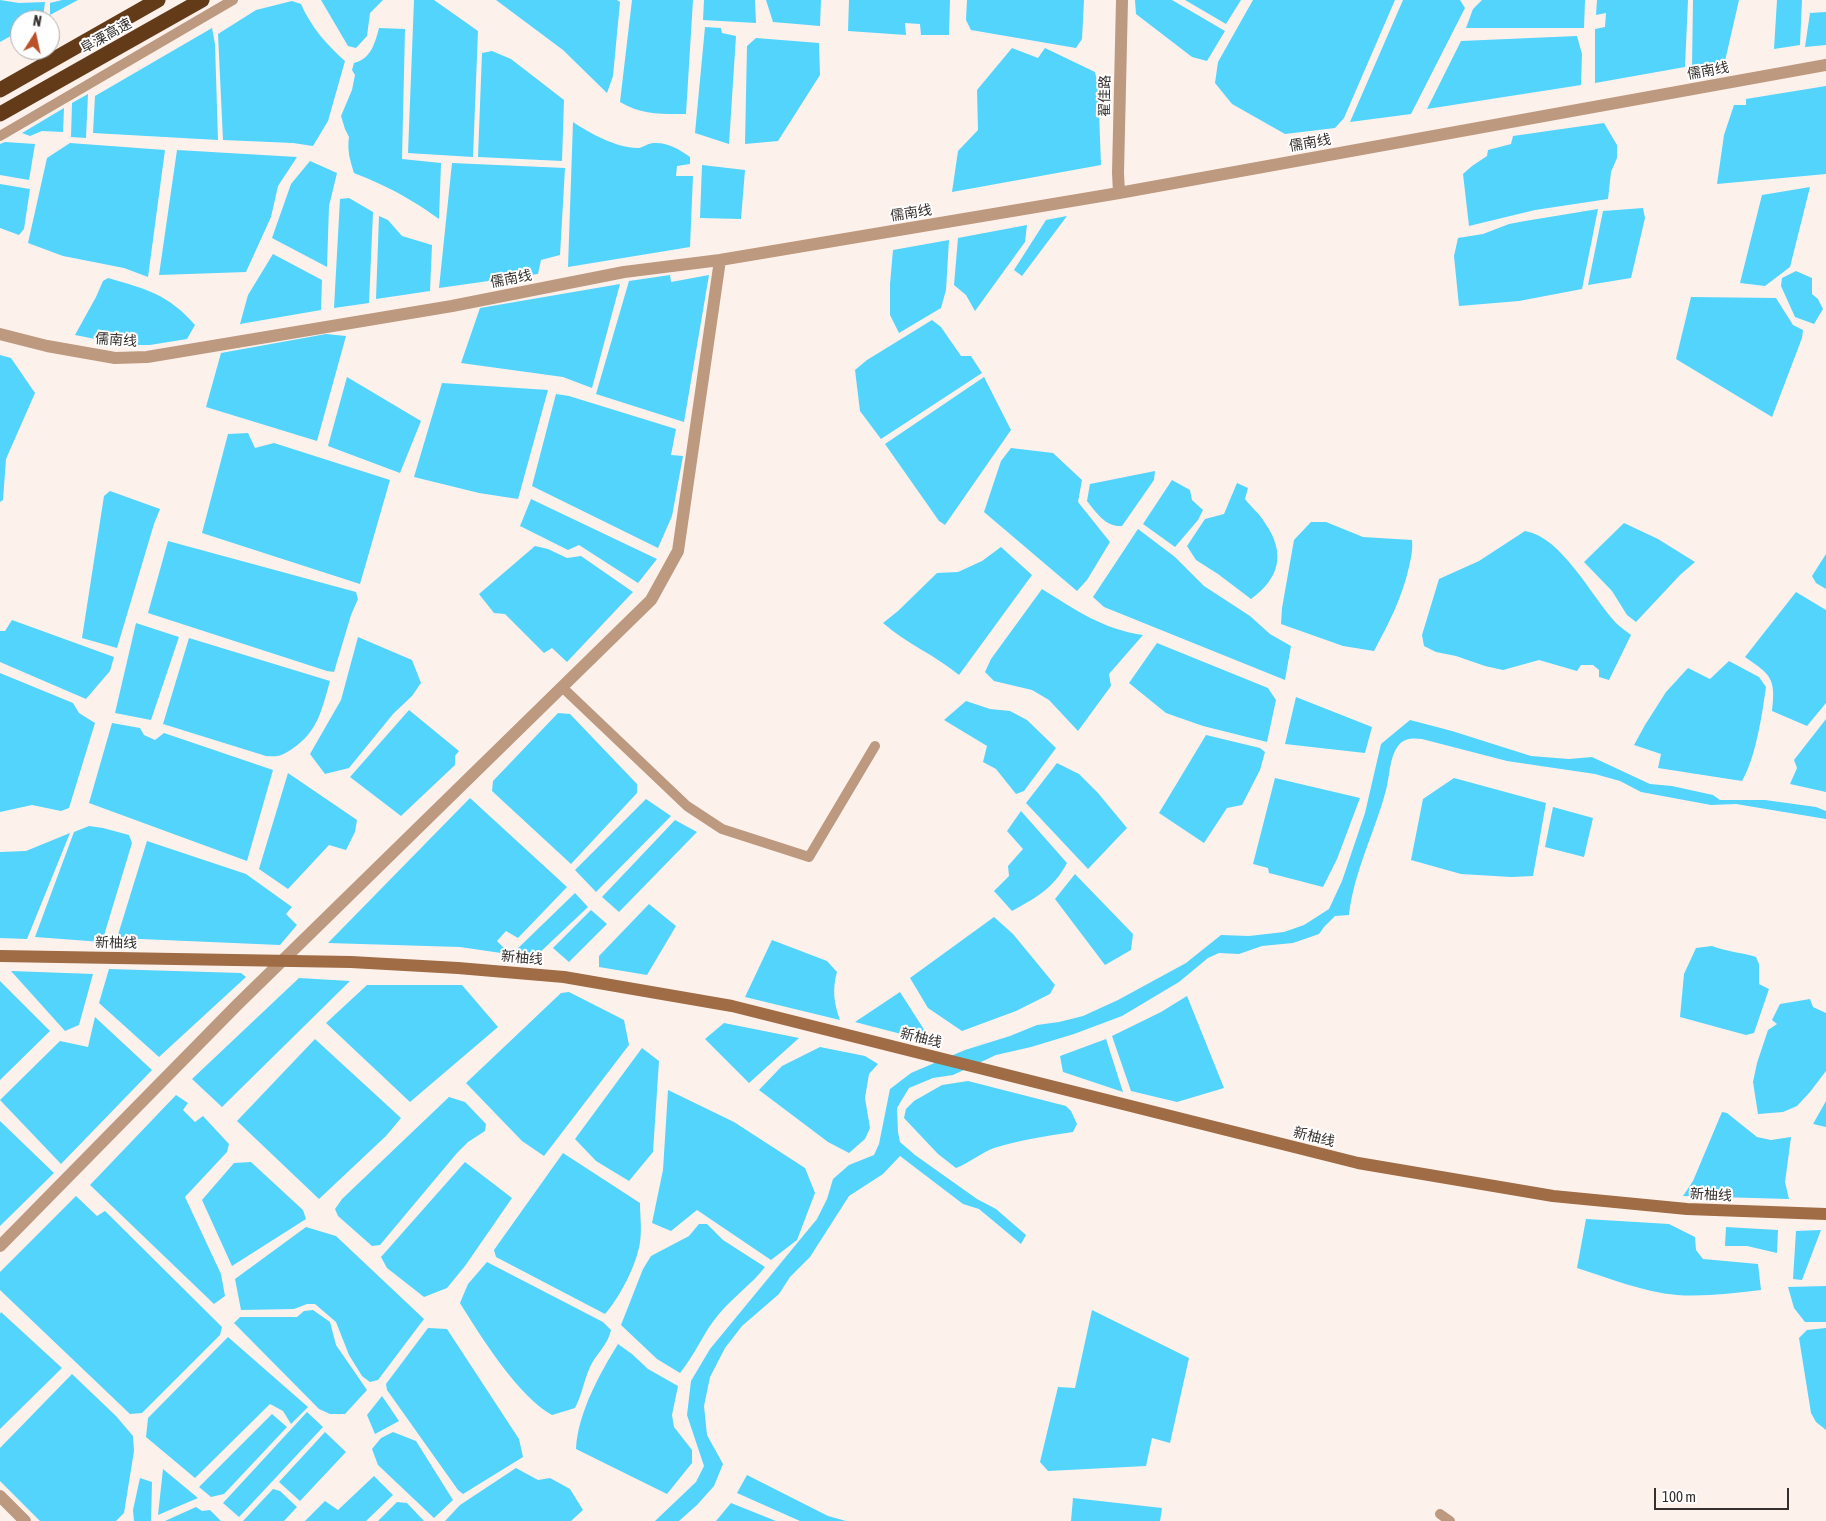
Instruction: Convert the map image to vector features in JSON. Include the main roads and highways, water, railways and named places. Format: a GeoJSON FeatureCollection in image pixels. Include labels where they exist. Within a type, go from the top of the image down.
{"type":"FeatureCollection","features":[{"type":"Feature","properties":{"kind":"highway","name":"阜溧高速"},"geometry":{"type":"LineString","coordinates":[[0,90],[158,0]]}},
{"type":"Feature","properties":{"kind":"highway","name":"阜溧高速"},"geometry":{"type":"LineString","coordinates":[[0,114],[202,0]]}},
{"type":"Feature","properties":{"kind":"main road","name":"新柚线"},"geometry":{"type":"LineString","coordinates":[[0,956],[351,962],[458,968],[564,977],[732,1006],[1358,1163],[1553,1196],[1687,1209],[1826,1214]]}},
{"type":"Feature","properties":{"kind":"water"},"geometry":{"type":"Polygon","coordinates":[[[0,0],[19,3],[45,2],[44,10],[10,10],[10,36],[0,42],[0,0]]]}},
{"type":"Feature","properties":{"kind":"water"},"geometry":{"type":"Polygon","coordinates":[[[62,0],[78,0],[59,10],[50,10],[50,3],[62,0]]]}},
{"type":"Feature","properties":{"kind":"water"},"geometry":{"type":"Polygon","coordinates":[[[321,0],[383,0],[370,13],[367,36],[356,48],[348,46],[321,0]]]}},
{"type":"Feature","properties":{"kind":"water"},"geometry":{"type":"Polygon","coordinates":[[[414,0],[434,0],[478,31],[473,157],[408,153],[414,0]]]}},
{"type":"Feature","properties":{"kind":"water"},"geometry":{"type":"Polygon","coordinates":[[[496,0],[617,0],[620,2],[613,76],[607,93],[563,50],[496,0]]]}},
{"type":"Feature","properties":{"kind":"water"},"geometry":{"type":"Polygon","coordinates":[[[632,0],[693,0],[686,114],[644,112],[620,102],[632,0]]]}},
{"type":"Feature","properties":{"kind":"water"},"geometry":{"type":"Polygon","coordinates":[[[704,0],[755,0],[756,23],[703,20],[704,0]]]}},
{"type":"Feature","properties":{"kind":"water"},"geometry":{"type":"Polygon","coordinates":[[[766,0],[821,0],[820,26],[773,22],[766,0]]]}},
{"type":"Feature","properties":{"kind":"water"},"geometry":{"type":"Polygon","coordinates":[[[849,0],[950,0],[949,35],[921,35],[920,24],[905,23],[906,35],[848,31],[849,0]]]}},
{"type":"Feature","properties":{"kind":"water"},"geometry":{"type":"Polygon","coordinates":[[[967,0],[1084,0],[1082,39],[1076,48],[971,30],[966,20],[967,0]]]}},
{"type":"Feature","properties":{"kind":"water"},"geometry":{"type":"Polygon","coordinates":[[[1135,0],[1172,0],[1225,31],[1207,61],[1192,57],[1136,14],[1135,0]]]}},
{"type":"Feature","properties":{"kind":"water"},"geometry":{"type":"Polygon","coordinates":[[[1185,0],[1241,0],[1226,24],[1185,0]]]}},
{"type":"Feature","properties":{"kind":"water"},"geometry":{"type":"Polygon","coordinates":[[[1253,0],[1395,0],[1344,118],[1335,128],[1285,134],[1232,104],[1215,83],[1218,62],[1253,0]]]}},
{"type":"Feature","properties":{"kind":"water"},"geometry":{"type":"Polygon","coordinates":[[[1403,0],[1460,0],[1465,8],[1411,114],[1350,122],[1403,0]]]}},
{"type":"Feature","properties":{"kind":"water"},"geometry":{"type":"Polygon","coordinates":[[[1482,0],[1585,0],[1584,28],[1466,28],[1473,9],[1482,0]]]}},
{"type":"Feature","properties":{"kind":"water"},"geometry":{"type":"Polygon","coordinates":[[[1597,0],[1688,0],[1685,67],[1595,83],[1595,29],[1605,27],[1606,13],[1596,15],[1597,0]]]}},
{"type":"Feature","properties":{"kind":"water"},"geometry":{"type":"Polygon","coordinates":[[[1693,0],[1739,0],[1725,61],[1692,67],[1693,0]]]}},
{"type":"Feature","properties":{"kind":"water"},"geometry":{"type":"Polygon","coordinates":[[[1777,0],[1802,0],[1800,45],[1774,49],[1777,0]]]}},
{"type":"Feature","properties":{"kind":"water"},"geometry":{"type":"Polygon","coordinates":[[[292,1],[301,4],[320,35],[345,61],[328,121],[313,146],[293,143],[223,140],[218,34],[256,10],[292,1]]]}},
{"type":"Feature","properties":{"kind":"water"},"geometry":{"type":"Polygon","coordinates":[[[1826,12],[1826,45],[1805,47],[1810,13],[1826,12]]]}},
{"type":"Feature","properties":{"kind":"water"},"geometry":{"type":"Polygon","coordinates":[[[705,27],[721,28],[722,33],[736,36],[729,144],[695,133],[705,27]]]}},
{"type":"Feature","properties":{"kind":"water"},"geometry":{"type":"Polygon","coordinates":[[[212,28],[215,44],[218,140],[93,133],[95,96],[212,28]]]}},
{"type":"Feature","properties":{"kind":"water"},"geometry":{"type":"Polygon","coordinates":[[[379,28],[405,29],[402,159],[441,163],[439,219],[398,193],[354,173],[350,160],[349,137],[341,116],[352,90],[355,75],[352,70],[354,63],[365,58],[371,50],[379,28]]]}},
{"type":"Feature","properties":{"kind":"water"},"geometry":{"type":"Polygon","coordinates":[[[1577,36],[1582,54],[1581,85],[1427,109],[1461,41],[1577,36]]]}},
{"type":"Feature","properties":{"kind":"water"},"geometry":{"type":"Polygon","coordinates":[[[756,38],[819,43],[820,75],[778,141],[745,144],[747,46],[756,38]]]}},
{"type":"Feature","properties":{"kind":"water"},"geometry":{"type":"Polygon","coordinates":[[[1012,48],[1038,58],[1045,48],[1095,72],[1098,85],[1101,165],[952,192],[958,151],[978,130],[977,90],[1012,48]]]}},
{"type":"Feature","properties":{"kind":"water"},"geometry":{"type":"Polygon","coordinates":[[[492,51],[511,59],[564,100],[562,161],[478,157],[482,53],[492,51]]]}},
{"type":"Feature","properties":{"kind":"water"},"geometry":{"type":"Polygon","coordinates":[[[1826,86],[1826,174],[1717,184],[1724,135],[1734,105],[1746,105],[1746,99],[1826,86]]]}},
{"type":"Feature","properties":{"kind":"water"},"geometry":{"type":"Polygon","coordinates":[[[88,94],[86,138],[71,137],[72,103],[88,94]]]}},
{"type":"Feature","properties":{"kind":"water"},"geometry":{"type":"Polygon","coordinates":[[[64,108],[63,132],[42,131],[30,136],[22,133],[64,108]]]}},
{"type":"Feature","properties":{"kind":"water"},"geometry":{"type":"Polygon","coordinates":[[[573,122],[587,131],[622,146],[639,148],[652,143],[659,143],[677,149],[690,157],[690,164],[677,166],[676,176],[693,176],[690,247],[568,267],[573,122]]]}},
{"type":"Feature","properties":{"kind":"water"},"geometry":{"type":"Polygon","coordinates":[[[1604,123],[1617,145],[1617,158],[1611,172],[1608,199],[1535,210],[1469,226],[1463,174],[1487,156],[1488,150],[1511,144],[1513,136],[1604,123]]]}},
{"type":"Feature","properties":{"kind":"water"},"geometry":{"type":"Polygon","coordinates":[[[5,142],[35,144],[29,180],[0,175],[0,144],[5,142]]]}},
{"type":"Feature","properties":{"kind":"water"},"geometry":{"type":"Polygon","coordinates":[[[70,143],[165,150],[148,277],[124,268],[63,256],[28,243],[47,158],[70,143]]]}},
{"type":"Feature","properties":{"kind":"water"},"geometry":{"type":"Polygon","coordinates":[[[177,150],[297,157],[278,186],[271,217],[246,272],[159,275],[177,150]]]}},
{"type":"Feature","properties":{"kind":"water"},"geometry":{"type":"Polygon","coordinates":[[[310,161],[337,173],[329,206],[327,267],[272,238],[291,184],[310,161]]]}},
{"type":"Feature","properties":{"kind":"water"},"geometry":{"type":"Polygon","coordinates":[[[452,163],[565,168],[560,255],[541,260],[538,274],[439,288],[452,163]]]}},
{"type":"Feature","properties":{"kind":"water"},"geometry":{"type":"Polygon","coordinates":[[[702,165],[745,170],[741,219],[700,218],[702,165]]]}},
{"type":"Feature","properties":{"kind":"water"},"geometry":{"type":"Polygon","coordinates":[[[0,184],[30,189],[24,229],[19,235],[0,228],[0,184]]]}},
{"type":"Feature","properties":{"kind":"water"},"geometry":{"type":"Polygon","coordinates":[[[1810,187],[1790,267],[1765,286],[1740,283],[1762,195],[1810,187]]]}},
{"type":"Feature","properties":{"kind":"water"},"geometry":{"type":"Polygon","coordinates":[[[349,198],[373,212],[369,303],[334,308],[340,199],[349,198]]]}},
{"type":"Feature","properties":{"kind":"water"},"geometry":{"type":"Polygon","coordinates":[[[1643,208],[1645,218],[1631,278],[1588,285],[1603,211],[1643,208]]]}},
{"type":"Feature","properties":{"kind":"water"},"geometry":{"type":"Polygon","coordinates":[[[1598,209],[1582,289],[1519,301],[1459,306],[1454,256],[1458,238],[1483,234],[1509,224],[1598,209]]]}},
{"type":"Feature","properties":{"kind":"water"},"geometry":{"type":"Polygon","coordinates":[[[379,216],[388,220],[402,236],[432,245],[430,291],[376,299],[379,216]]]}},
{"type":"Feature","properties":{"kind":"water"},"geometry":{"type":"Polygon","coordinates":[[[1067,216],[1022,276],[1014,270],[1046,220],[1067,216]]]}},
{"type":"Feature","properties":{"kind":"water"},"geometry":{"type":"Polygon","coordinates":[[[1027,225],[1025,242],[975,311],[966,295],[954,285],[958,238],[1027,225]]]}},
{"type":"Feature","properties":{"kind":"water"},"geometry":{"type":"Polygon","coordinates":[[[949,240],[946,290],[941,308],[899,333],[890,315],[893,250],[949,240]]]}},
{"type":"Feature","properties":{"kind":"water"},"geometry":{"type":"Polygon","coordinates":[[[273,254],[322,280],[321,310],[240,324],[248,295],[273,254]]]}},
{"type":"Feature","properties":{"kind":"water"},"geometry":{"type":"Polygon","coordinates":[[[1796,271],[1812,278],[1812,294],[1818,299],[1823,309],[1814,324],[1795,317],[1781,286],[1782,278],[1796,271]]]}},
{"type":"Feature","properties":{"kind":"water"},"geometry":{"type":"Polygon","coordinates":[[[670,275],[671,282],[709,275],[684,422],[596,394],[629,281],[670,275]]]}},
{"type":"Feature","properties":{"kind":"water"},"geometry":{"type":"Polygon","coordinates":[[[108,278],[166,299],[195,325],[187,339],[150,345],[125,345],[75,335],[103,281],[108,278]]]}},
{"type":"Feature","properties":{"kind":"water"},"geometry":{"type":"Polygon","coordinates":[[[620,284],[592,388],[563,377],[461,363],[480,308],[620,284]]]}},
{"type":"Feature","properties":{"kind":"water"},"geometry":{"type":"Polygon","coordinates":[[[1691,297],[1776,298],[1793,325],[1803,330],[1802,338],[1772,417],[1676,359],[1691,297]]]}},
{"type":"Feature","properties":{"kind":"water"},"geometry":{"type":"Polygon","coordinates":[[[932,320],[941,327],[961,356],[971,356],[982,373],[881,439],[860,411],[855,370],[867,360],[932,320]]]}},
{"type":"Feature","properties":{"kind":"water"},"geometry":{"type":"Polygon","coordinates":[[[326,334],[346,336],[317,441],[206,407],[221,353],[326,334]]]}},
{"type":"Feature","properties":{"kind":"water"},"geometry":{"type":"Polygon","coordinates":[[[0,355],[11,358],[35,393],[6,459],[3,500],[0,502],[0,355]]]}},
{"type":"Feature","properties":{"kind":"water"},"geometry":{"type":"Polygon","coordinates":[[[347,377],[421,421],[400,473],[328,446],[347,377]]]}},
{"type":"Feature","properties":{"kind":"water"},"geometry":{"type":"Polygon","coordinates":[[[984,377],[1011,430],[945,525],[939,521],[885,444],[984,377]]]}},
{"type":"Feature","properties":{"kind":"water"},"geometry":{"type":"Polygon","coordinates":[[[442,383],[548,390],[518,499],[479,493],[414,477],[442,383]]]}},
{"type":"Feature","properties":{"kind":"water"},"geometry":{"type":"Polygon","coordinates":[[[556,394],[569,396],[676,429],[671,455],[683,456],[672,516],[658,548],[532,486],[556,394]]]}},
{"type":"Feature","properties":{"kind":"water"},"geometry":{"type":"Polygon","coordinates":[[[248,433],[255,448],[274,443],[390,480],[360,584],[202,533],[228,434],[248,433]]]}},
{"type":"Feature","properties":{"kind":"water"},"geometry":{"type":"Polygon","coordinates":[[[1011,448],[1053,453],[1082,480],[1078,502],[1110,542],[1087,580],[1077,591],[984,512],[1001,461],[1011,448]]]}},
{"type":"Feature","properties":{"kind":"water"},"geometry":{"type":"Polygon","coordinates":[[[1155,471],[1154,480],[1122,526],[1116,526],[1106,521],[1087,501],[1090,484],[1155,471]]]}},
{"type":"Feature","properties":{"kind":"water"},"geometry":{"type":"Polygon","coordinates":[[[1172,480],[1190,490],[1192,500],[1203,510],[1198,520],[1175,547],[1143,524],[1172,480]]]}},
{"type":"Feature","properties":{"kind":"water"},"geometry":{"type":"Polygon","coordinates":[[[1237,483],[1248,488],[1245,499],[1261,517],[1272,534],[1276,545],[1277,564],[1274,574],[1261,591],[1251,599],[1196,560],[1187,546],[1205,519],[1224,514],[1237,483]]]}},
{"type":"Feature","properties":{"kind":"water"},"geometry":{"type":"Polygon","coordinates":[[[110,491],[160,509],[117,648],[82,638],[104,496],[110,491]]]}},
{"type":"Feature","properties":{"kind":"water"},"geometry":{"type":"Polygon","coordinates":[[[531,499],[657,559],[638,583],[579,545],[568,550],[520,526],[531,499]]]}},
{"type":"Feature","properties":{"kind":"water"},"geometry":{"type":"Polygon","coordinates":[[[1311,522],[1326,522],[1363,537],[1412,540],[1411,557],[1403,589],[1374,651],[1343,646],[1281,624],[1294,540],[1311,522]]]}},
{"type":"Feature","properties":{"kind":"water"},"geometry":{"type":"Polygon","coordinates":[[[1624,523],[1658,539],[1695,562],[1680,575],[1636,622],[1627,615],[1612,591],[1584,562],[1624,523]]]}},
{"type":"Feature","properties":{"kind":"water"},"geometry":{"type":"Polygon","coordinates":[[[1138,529],[1175,557],[1204,586],[1250,616],[1270,634],[1291,646],[1285,680],[1104,607],[1093,597],[1138,529]]]}},
{"type":"Feature","properties":{"kind":"water"},"geometry":{"type":"Polygon","coordinates":[[[1525,531],[1539,536],[1551,544],[1575,569],[1606,612],[1631,635],[1609,680],[1599,677],[1599,670],[1593,665],[1581,665],[1577,671],[1539,660],[1503,670],[1436,652],[1424,646],[1422,635],[1439,579],[1479,561],[1525,531]]]}},
{"type":"Feature","properties":{"kind":"water"},"geometry":{"type":"Polygon","coordinates":[[[168,541],[356,592],[358,599],[351,615],[334,672],[148,613],[168,541]]]}},
{"type":"Feature","properties":{"kind":"water"},"geometry":{"type":"Polygon","coordinates":[[[535,546],[548,549],[567,558],[581,556],[633,592],[567,662],[552,648],[544,653],[505,614],[494,613],[479,594],[535,546]]]}},
{"type":"Feature","properties":{"kind":"water"},"geometry":{"type":"Polygon","coordinates":[[[1001,547],[1032,575],[959,675],[883,623],[937,573],[958,572],[982,561],[1001,547]]]}},
{"type":"Feature","properties":{"kind":"water"},"geometry":{"type":"Polygon","coordinates":[[[1826,554],[1826,589],[1816,583],[1812,576],[1826,554]]]}},
{"type":"Feature","properties":{"kind":"water"},"geometry":{"type":"Polygon","coordinates":[[[1042,589],[1090,618],[1115,628],[1143,635],[1109,674],[1111,686],[1078,731],[1049,700],[1032,690],[994,681],[985,672],[991,659],[1042,589]]]}},
{"type":"Feature","properties":{"kind":"water"},"geometry":{"type":"Polygon","coordinates":[[[1796,592],[1826,610],[1826,703],[1807,726],[1772,711],[1773,691],[1770,678],[1761,668],[1745,657],[1796,592]]]}},
{"type":"Feature","properties":{"kind":"water"},"geometry":{"type":"Polygon","coordinates":[[[12,620],[114,657],[110,671],[86,699],[0,662],[0,631],[5,631],[12,620]]]}},
{"type":"Feature","properties":{"kind":"water"},"geometry":{"type":"Polygon","coordinates":[[[136,623],[179,637],[151,720],[115,713],[136,623]]]}},
{"type":"Feature","properties":{"kind":"water"},"geometry":{"type":"Polygon","coordinates":[[[358,637],[412,660],[421,683],[412,696],[393,714],[349,768],[325,774],[310,754],[341,700],[358,637]]]}},
{"type":"Feature","properties":{"kind":"water"},"geometry":{"type":"Polygon","coordinates":[[[189,638],[330,681],[318,719],[308,735],[285,753],[277,756],[266,756],[163,724],[189,638]]]}},
{"type":"Feature","properties":{"kind":"water"},"geometry":{"type":"Polygon","coordinates":[[[1157,643],[1268,688],[1276,700],[1267,742],[1203,726],[1166,713],[1129,683],[1157,643]]]}},
{"type":"Feature","properties":{"kind":"water"},"geometry":{"type":"Polygon","coordinates":[[[1729,661],[1759,677],[1766,687],[1755,748],[1742,781],[1658,768],[1661,754],[1634,745],[1666,692],[1688,668],[1710,679],[1729,661]]]}},
{"type":"Feature","properties":{"kind":"water"},"geometry":{"type":"Polygon","coordinates":[[[0,673],[73,703],[79,713],[95,723],[69,808],[61,811],[32,805],[0,812],[0,673]]]}},
{"type":"Feature","properties":{"kind":"water"},"geometry":{"type":"Polygon","coordinates":[[[1296,697],[1372,727],[1365,753],[1285,744],[1296,697]]]}},
{"type":"Feature","properties":{"kind":"water"},"geometry":{"type":"Polygon","coordinates":[[[966,701],[990,709],[1010,711],[1027,720],[1056,748],[1024,791],[1016,794],[996,769],[983,762],[987,746],[944,720],[966,701]]]}},
{"type":"Feature","properties":{"kind":"water"},"geometry":{"type":"Polygon","coordinates":[[[409,710],[459,751],[455,756],[455,765],[401,816],[350,777],[409,710]]]}},
{"type":"Feature","properties":{"kind":"water"},"geometry":{"type":"Polygon","coordinates":[[[558,713],[570,714],[637,784],[637,793],[571,864],[492,791],[493,781],[558,713]]]}},
{"type":"Feature","properties":{"kind":"water"},"geometry":{"type":"Polygon","coordinates":[[[1826,719],[1826,792],[1790,784],[1797,768],[1794,760],[1826,719]]]}},
{"type":"Feature","properties":{"kind":"water"},"geometry":{"type":"Polygon","coordinates":[[[1410,720],[1531,756],[1569,759],[1592,757],[1650,784],[1672,786],[1713,795],[1720,800],[1765,800],[1816,807],[1826,811],[1826,819],[1736,804],[1711,805],[1641,792],[1620,781],[1595,774],[1507,761],[1422,739],[1403,741],[1393,756],[1381,806],[1355,883],[1349,915],[1335,916],[1319,934],[1293,943],[1262,946],[1239,954],[1219,953],[1208,958],[1179,982],[1122,1016],[1074,1034],[996,1055],[953,1075],[933,1078],[909,1088],[897,1108],[900,1142],[915,1155],[977,1199],[996,1209],[1026,1235],[1021,1244],[979,1209],[963,1204],[900,1156],[883,1174],[849,1196],[810,1257],[790,1277],[779,1294],[742,1326],[725,1348],[710,1377],[704,1406],[707,1435],[723,1464],[714,1486],[679,1521],[655,1521],[696,1482],[704,1466],[687,1415],[691,1381],[710,1349],[817,1219],[827,1199],[833,1179],[849,1165],[874,1155],[879,1144],[890,1089],[911,1073],[965,1050],[1010,1036],[1037,1025],[1083,1016],[1118,1000],[1186,963],[1221,935],[1249,936],[1284,932],[1304,925],[1329,909],[1342,881],[1365,813],[1381,744],[1410,720]]]}},
{"type":"Feature","properties":{"kind":"water"},"geometry":{"type":"Polygon","coordinates":[[[112,723],[140,728],[144,735],[155,740],[164,733],[273,770],[247,861],[89,803],[112,723]]]}},
{"type":"Feature","properties":{"kind":"water"},"geometry":{"type":"Polygon","coordinates":[[[1206,735],[1260,748],[1265,752],[1260,770],[1242,805],[1227,808],[1204,843],[1159,813],[1206,735]]]}},
{"type":"Feature","properties":{"kind":"water"},"geometry":{"type":"Polygon","coordinates":[[[1057,763],[1079,774],[1098,793],[1127,828],[1088,869],[1026,803],[1057,763]]]}},
{"type":"Feature","properties":{"kind":"water"},"geometry":{"type":"Polygon","coordinates":[[[288,773],[357,820],[355,832],[346,850],[329,845],[288,889],[259,869],[288,773]]]}},
{"type":"Feature","properties":{"kind":"water"},"geometry":{"type":"Polygon","coordinates":[[[1275,778],[1360,798],[1337,859],[1323,887],[1269,873],[1268,868],[1253,864],[1275,778]]]}},
{"type":"Feature","properties":{"kind":"water"},"geometry":{"type":"Polygon","coordinates":[[[1454,778],[1546,803],[1533,876],[1511,877],[1461,874],[1411,860],[1423,799],[1454,778]]]}},
{"type":"Feature","properties":{"kind":"water"},"geometry":{"type":"Polygon","coordinates":[[[470,798],[567,887],[518,938],[506,931],[497,941],[504,948],[501,953],[460,947],[328,943],[470,798]]]}},
{"type":"Feature","properties":{"kind":"water"},"geometry":{"type":"Polygon","coordinates":[[[646,799],[671,816],[596,892],[575,870],[646,799]]]}},
{"type":"Feature","properties":{"kind":"water"},"geometry":{"type":"Polygon","coordinates":[[[1553,807],[1593,818],[1584,857],[1545,847],[1553,807]]]}},
{"type":"Feature","properties":{"kind":"water"},"geometry":{"type":"Polygon","coordinates":[[[1021,811],[1067,863],[1056,880],[1044,892],[1012,911],[994,891],[1009,876],[1008,866],[1023,849],[1007,831],[1021,811]]]}},
{"type":"Feature","properties":{"kind":"water"},"geometry":{"type":"Polygon","coordinates":[[[675,820],[697,832],[619,912],[602,897],[675,820]]]}},
{"type":"Feature","properties":{"kind":"water"},"geometry":{"type":"Polygon","coordinates":[[[89,826],[129,835],[132,843],[102,942],[35,937],[74,832],[89,826]]]}},
{"type":"Feature","properties":{"kind":"water"},"geometry":{"type":"Polygon","coordinates":[[[70,833],[27,939],[0,938],[0,852],[26,851],[70,833]]]}},
{"type":"Feature","properties":{"kind":"water"},"geometry":{"type":"Polygon","coordinates":[[[147,841],[246,874],[292,907],[286,914],[297,925],[280,945],[117,938],[147,841]]]}},
{"type":"Feature","properties":{"kind":"water"},"geometry":{"type":"Polygon","coordinates":[[[1075,874],[1133,934],[1131,950],[1105,965],[1055,899],[1075,874]]]}},
{"type":"Feature","properties":{"kind":"water"},"geometry":{"type":"Polygon","coordinates":[[[575,893],[588,907],[536,956],[512,954],[575,893]]]}},
{"type":"Feature","properties":{"kind":"water"},"geometry":{"type":"Polygon","coordinates":[[[649,904],[676,926],[647,975],[599,967],[599,956],[649,904]]]}},
{"type":"Feature","properties":{"kind":"water"},"geometry":{"type":"Polygon","coordinates":[[[591,910],[607,924],[569,962],[553,948],[591,910]]]}},
{"type":"Feature","properties":{"kind":"water"},"geometry":{"type":"Polygon","coordinates":[[[994,917],[1013,934],[1055,985],[1050,994],[1016,1011],[962,1031],[928,1008],[910,978],[994,917]]]}},
{"type":"Feature","properties":{"kind":"water"},"geometry":{"type":"Polygon","coordinates":[[[772,940],[827,961],[837,972],[834,996],[840,1020],[745,997],[772,940]]]}},
{"type":"Feature","properties":{"kind":"water"},"geometry":{"type":"Polygon","coordinates":[[[1712,946],[1756,957],[1759,964],[1759,984],[1769,989],[1754,1033],[1746,1035],[1680,1017],[1684,974],[1696,948],[1712,946]]]}},
{"type":"Feature","properties":{"kind":"water"},"geometry":{"type":"Polygon","coordinates":[[[109,969],[241,973],[246,977],[159,1057],[99,1003],[109,969]]]}},
{"type":"Feature","properties":{"kind":"water"},"geometry":{"type":"Polygon","coordinates":[[[11,971],[93,974],[79,1025],[65,1031],[11,971]]]}},
{"type":"Feature","properties":{"kind":"water"},"geometry":{"type":"Polygon","coordinates":[[[299,978],[350,981],[222,1107],[192,1079],[299,978]]]}},
{"type":"Feature","properties":{"kind":"water"},"geometry":{"type":"Polygon","coordinates":[[[0,981],[50,1031],[0,1080],[0,981]]]}},
{"type":"Feature","properties":{"kind":"water"},"geometry":{"type":"Polygon","coordinates":[[[367,985],[462,985],[498,1027],[410,1102],[326,1023],[367,985]]]}},
{"type":"Feature","properties":{"kind":"water"},"geometry":{"type":"Polygon","coordinates":[[[569,992],[624,1020],[629,1045],[544,1156],[522,1141],[466,1083],[561,993],[569,992]]]}},
{"type":"Feature","properties":{"kind":"water"},"geometry":{"type":"Polygon","coordinates":[[[900,992],[932,1042],[855,1022],[900,992]]]}},
{"type":"Feature","properties":{"kind":"water"},"geometry":{"type":"Polygon","coordinates":[[[1187,996],[1224,1088],[1177,1102],[1131,1091],[1112,1036],[1161,1012],[1187,996]]]}},
{"type":"Feature","properties":{"kind":"water"},"geometry":{"type":"Polygon","coordinates":[[[1810,999],[1813,1007],[1826,1013],[1826,1071],[1797,1106],[1783,1112],[1758,1114],[1753,1082],[1768,1030],[1777,1024],[1772,1020],[1780,1004],[1810,999]]]}},
{"type":"Feature","properties":{"kind":"water"},"geometry":{"type":"Polygon","coordinates":[[[95,1017],[152,1070],[61,1164],[0,1100],[60,1041],[88,1047],[95,1017]]]}},
{"type":"Feature","properties":{"kind":"water"},"geometry":{"type":"Polygon","coordinates":[[[724,1023],[799,1038],[749,1083],[705,1039],[724,1023]]]}},
{"type":"Feature","properties":{"kind":"water"},"geometry":{"type":"Polygon","coordinates":[[[315,1039],[401,1118],[386,1136],[319,1199],[237,1121],[315,1039]]]}},
{"type":"Feature","properties":{"kind":"water"},"geometry":{"type":"Polygon","coordinates":[[[1106,1039],[1123,1092],[1063,1072],[1060,1056],[1106,1039]]]}},
{"type":"Feature","properties":{"kind":"water"},"geometry":{"type":"Polygon","coordinates":[[[820,1047],[865,1056],[878,1064],[869,1074],[865,1098],[870,1128],[865,1139],[849,1153],[828,1142],[759,1090],[782,1066],[820,1047]]]}},
{"type":"Feature","properties":{"kind":"water"},"geometry":{"type":"Polygon","coordinates":[[[642,1048],[659,1061],[653,1152],[629,1181],[596,1161],[575,1139],[642,1048]]]}},
{"type":"Feature","properties":{"kind":"water"},"geometry":{"type":"Polygon","coordinates":[[[968,1081],[1066,1106],[1071,1111],[1077,1124],[1073,1132],[1023,1140],[994,1148],[956,1168],[938,1154],[904,1118],[906,1109],[914,1101],[942,1085],[968,1081]]]}},
{"type":"Feature","properties":{"kind":"water"},"geometry":{"type":"Polygon","coordinates":[[[668,1090],[734,1122],[805,1168],[815,1193],[797,1240],[771,1260],[697,1210],[671,1231],[652,1223],[663,1170],[668,1090]]]}},
{"type":"Feature","properties":{"kind":"water"},"geometry":{"type":"Polygon","coordinates":[[[176,1095],[188,1103],[183,1110],[195,1122],[203,1116],[229,1144],[227,1152],[185,1197],[221,1274],[225,1296],[214,1304],[90,1185],[176,1095]]]}},
{"type":"Feature","properties":{"kind":"water"},"geometry":{"type":"Polygon","coordinates":[[[449,1097],[465,1102],[486,1124],[485,1131],[468,1142],[457,1153],[380,1245],[372,1246],[338,1216],[335,1209],[342,1199],[449,1097]]]}},
{"type":"Feature","properties":{"kind":"water"},"geometry":{"type":"Polygon","coordinates":[[[1826,1101],[1826,1127],[1813,1124],[1826,1101]]]}},
{"type":"Feature","properties":{"kind":"water"},"geometry":{"type":"Polygon","coordinates":[[[1722,1112],[1727,1113],[1757,1137],[1771,1140],[1791,1137],[1785,1182],[1789,1199],[1683,1196],[1693,1181],[1722,1112]]]}},
{"type":"Feature","properties":{"kind":"water"},"geometry":{"type":"Polygon","coordinates":[[[0,1121],[54,1173],[0,1226],[0,1121]]]}},
{"type":"Feature","properties":{"kind":"water"},"geometry":{"type":"Polygon","coordinates":[[[563,1153],[640,1203],[641,1237],[638,1251],[632,1270],[622,1290],[605,1314],[496,1257],[494,1250],[563,1153]]]}},
{"type":"Feature","properties":{"kind":"water"},"geometry":{"type":"Polygon","coordinates":[[[251,1162],[303,1210],[306,1219],[232,1266],[202,1200],[234,1163],[251,1162]]]}},
{"type":"Feature","properties":{"kind":"water"},"geometry":{"type":"Polygon","coordinates":[[[465,1162],[512,1198],[465,1266],[447,1288],[424,1297],[387,1268],[381,1257],[465,1162]]]}},
{"type":"Feature","properties":{"kind":"water"},"geometry":{"type":"Polygon","coordinates":[[[76,1196],[97,1216],[105,1211],[222,1327],[220,1335],[142,1413],[130,1414],[0,1290],[0,1272],[76,1196]]]}},
{"type":"Feature","properties":{"kind":"water"},"geometry":{"type":"Polygon","coordinates":[[[1586,1219],[1669,1224],[1695,1237],[1696,1250],[1703,1259],[1758,1264],[1761,1290],[1708,1295],[1677,1295],[1639,1288],[1577,1268],[1586,1219]]]}},
{"type":"Feature","properties":{"kind":"water"},"geometry":{"type":"Polygon","coordinates":[[[699,1224],[707,1224],[723,1240],[765,1267],[724,1308],[680,1373],[657,1359],[621,1325],[643,1269],[651,1256],[689,1236],[699,1224]]]}},
{"type":"Feature","properties":{"kind":"water"},"geometry":{"type":"Polygon","coordinates":[[[306,1227],[336,1236],[424,1319],[378,1380],[370,1382],[362,1376],[349,1355],[336,1322],[315,1304],[307,1304],[294,1309],[241,1310],[235,1279],[306,1227]]]}},
{"type":"Feature","properties":{"kind":"water"},"geometry":{"type":"Polygon","coordinates":[[[1726,1227],[1778,1230],[1777,1253],[1747,1246],[1725,1246],[1726,1227]]]}},
{"type":"Feature","properties":{"kind":"water"},"geometry":{"type":"Polygon","coordinates":[[[1821,1230],[1802,1280],[1793,1279],[1796,1231],[1821,1230]]]}},
{"type":"Feature","properties":{"kind":"water"},"geometry":{"type":"Polygon","coordinates":[[[487,1262],[603,1322],[611,1330],[590,1367],[575,1408],[552,1415],[539,1406],[501,1365],[460,1303],[468,1284],[487,1262]]]}},
{"type":"Feature","properties":{"kind":"water"},"geometry":{"type":"Polygon","coordinates":[[[1826,1286],[1826,1322],[1805,1322],[1794,1308],[1788,1287],[1826,1286]]]}},
{"type":"Feature","properties":{"kind":"water"},"geometry":{"type":"Polygon","coordinates":[[[313,1310],[330,1322],[336,1345],[367,1390],[345,1414],[330,1414],[319,1409],[234,1323],[240,1317],[297,1317],[304,1311],[313,1310]]]}},
{"type":"Feature","properties":{"kind":"water"},"geometry":{"type":"Polygon","coordinates":[[[1092,1310],[1189,1358],[1170,1443],[1152,1438],[1146,1466],[1048,1471],[1040,1462],[1058,1387],[1075,1388],[1092,1310]]]}},
{"type":"Feature","properties":{"kind":"water"},"geometry":{"type":"Polygon","coordinates":[[[1,1312],[62,1368],[0,1429],[0,1314],[1,1312]]]}},
{"type":"Feature","properties":{"kind":"water"},"geometry":{"type":"Polygon","coordinates":[[[428,1328],[447,1329],[519,1439],[523,1457],[463,1494],[458,1490],[387,1390],[386,1384],[428,1328]]]}},
{"type":"Feature","properties":{"kind":"water"},"geometry":{"type":"Polygon","coordinates":[[[1826,1328],[1826,1430],[1816,1422],[1811,1413],[1799,1338],[1807,1330],[1826,1328]]]}},
{"type":"Feature","properties":{"kind":"water"},"geometry":{"type":"Polygon","coordinates":[[[228,1337],[308,1407],[291,1424],[283,1411],[270,1404],[195,1478],[146,1437],[148,1418],[228,1337]]]}},
{"type":"Feature","properties":{"kind":"water"},"geometry":{"type":"Polygon","coordinates":[[[618,1344],[648,1369],[678,1386],[672,1415],[674,1427],[692,1450],[692,1463],[667,1494],[576,1449],[585,1408],[597,1381],[618,1344]]]}},
{"type":"Feature","properties":{"kind":"water"},"geometry":{"type":"Polygon","coordinates":[[[72,1374],[116,1416],[133,1436],[134,1451],[124,1513],[116,1521],[40,1521],[0,1481],[0,1448],[72,1374]]]}},
{"type":"Feature","properties":{"kind":"water"},"geometry":{"type":"Polygon","coordinates":[[[382,1396],[399,1421],[375,1434],[367,1415],[382,1396]]]}},
{"type":"Feature","properties":{"kind":"water"},"geometry":{"type":"Polygon","coordinates":[[[307,1412],[323,1427],[239,1517],[223,1503],[307,1412]]]}},
{"type":"Feature","properties":{"kind":"water"},"geometry":{"type":"Polygon","coordinates":[[[272,1414],[287,1427],[224,1494],[211,1497],[199,1487],[272,1414]]]}},
{"type":"Feature","properties":{"kind":"water"},"geometry":{"type":"Polygon","coordinates":[[[325,1432],[346,1452],[300,1501],[279,1482],[325,1432]]]}},
{"type":"Feature","properties":{"kind":"water"},"geometry":{"type":"Polygon","coordinates":[[[393,1432],[416,1441],[453,1500],[434,1518],[378,1465],[372,1449],[381,1438],[393,1432]]]}},
{"type":"Feature","properties":{"kind":"water"},"geometry":{"type":"Polygon","coordinates":[[[516,1468],[538,1480],[550,1478],[570,1489],[583,1510],[571,1521],[445,1521],[460,1505],[516,1468]]]}},
{"type":"Feature","properties":{"kind":"water"},"geometry":{"type":"Polygon","coordinates":[[[163,1469],[198,1498],[158,1515],[163,1469]]]}},
{"type":"Feature","properties":{"kind":"water"},"geometry":{"type":"Polygon","coordinates":[[[747,1475],[828,1516],[846,1521],[800,1521],[737,1493],[747,1475]]]}},
{"type":"Feature","properties":{"kind":"water"},"geometry":{"type":"Polygon","coordinates":[[[374,1476],[393,1495],[366,1521],[305,1521],[325,1501],[338,1510],[374,1476]]]}},
{"type":"Feature","properties":{"kind":"water"},"geometry":{"type":"Polygon","coordinates":[[[140,1478],[152,1482],[151,1521],[134,1521],[133,1510],[140,1478]]]}},
{"type":"Feature","properties":{"kind":"water"},"geometry":{"type":"Polygon","coordinates":[[[273,1489],[280,1491],[297,1507],[284,1521],[243,1521],[273,1489]]]}},
{"type":"Feature","properties":{"kind":"water"},"geometry":{"type":"Polygon","coordinates":[[[1073,1498],[1162,1508],[1160,1521],[1071,1521],[1073,1498]]]}},
{"type":"Feature","properties":{"kind":"water"},"geometry":{"type":"Polygon","coordinates":[[[397,1502],[407,1503],[424,1521],[378,1521],[397,1502]]]}},
{"type":"Feature","properties":{"kind":"water"},"geometry":{"type":"Polygon","coordinates":[[[731,1503],[776,1521],[716,1521],[731,1503]]]}},
{"type":"Feature","properties":{"kind":"water"},"geometry":{"type":"Polygon","coordinates":[[[196,1507],[202,1511],[210,1510],[221,1521],[165,1521],[196,1507]]]}}]}
